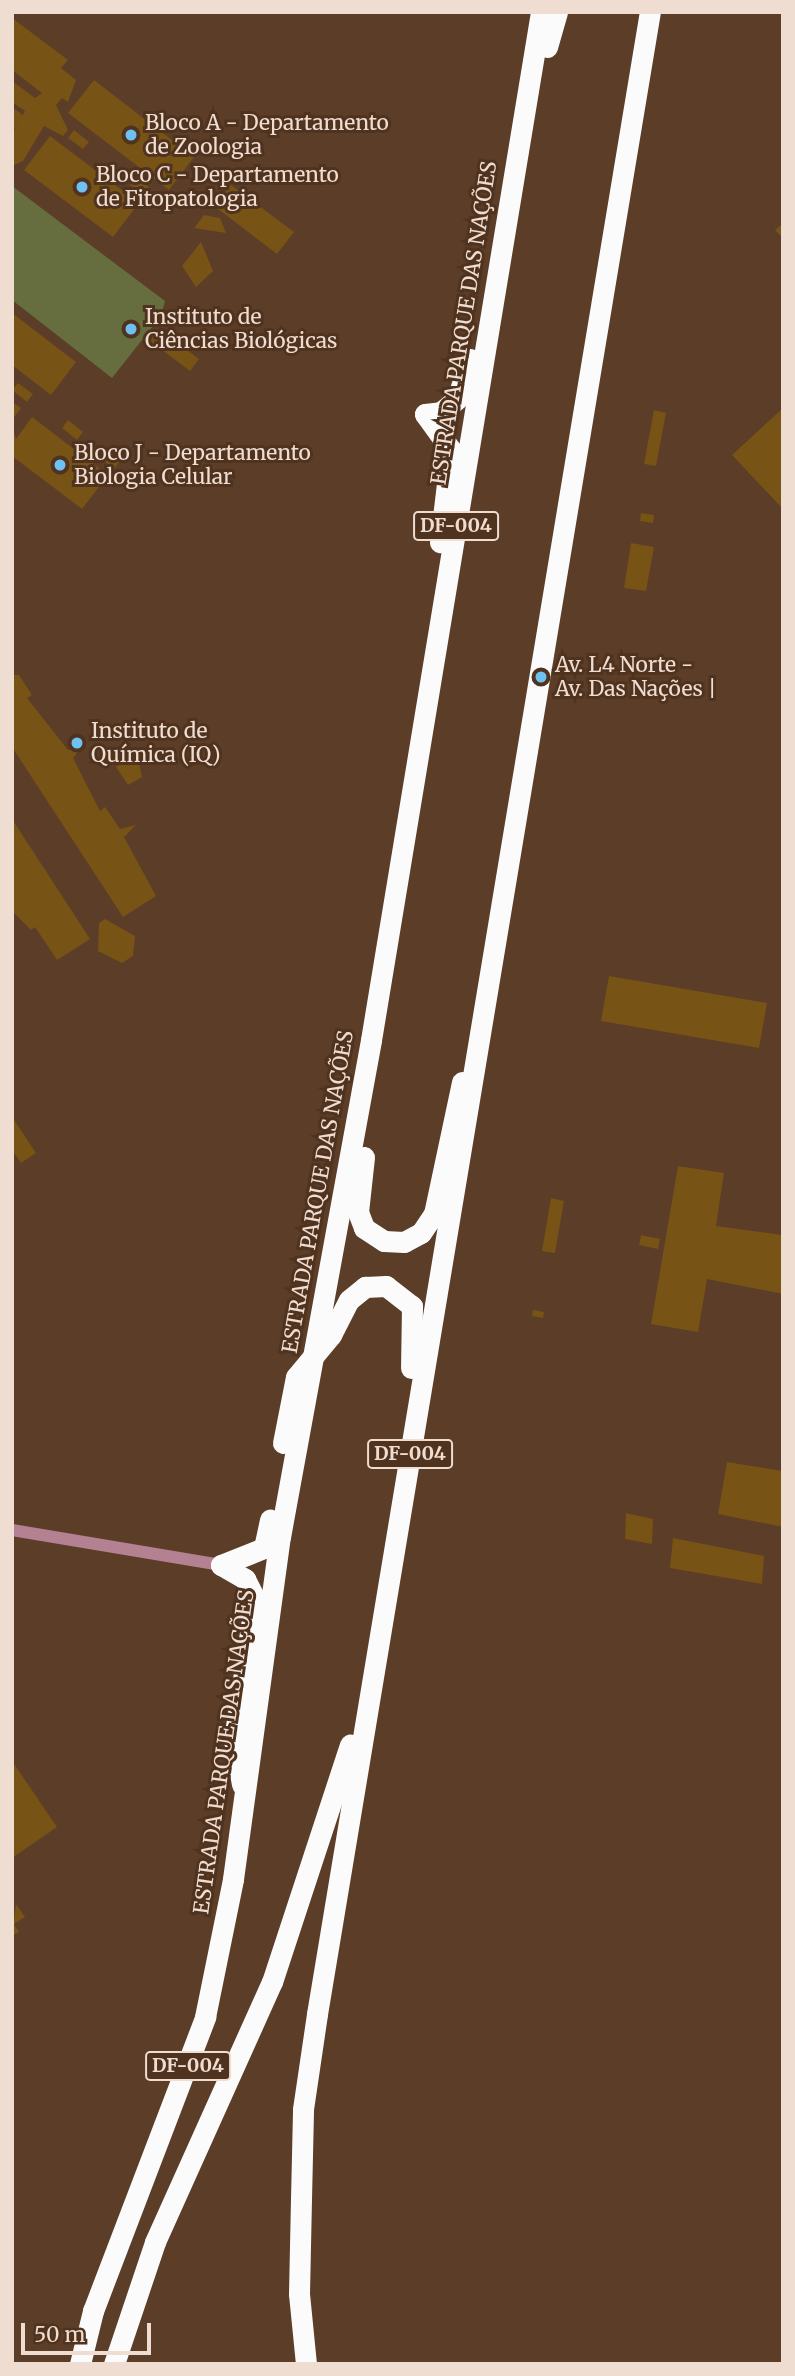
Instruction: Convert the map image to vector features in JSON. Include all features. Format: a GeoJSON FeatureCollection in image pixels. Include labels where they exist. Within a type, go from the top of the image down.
{"type":"FeatureCollection","features":[{"type":"Feature","properties":{"kind":"highway","name":"ESTRADA PARQUE DAS NAÇÕES"},"geometry":{"type":"LineString","coordinates":[[80,2364],[93,2311],[205,2017],[245,1790],[280,1537],[371,1040],[541,12]]}},
{"type":"Feature","properties":{"kind":"highway"},"geometry":{"type":"LineString","coordinates":[[528,88],[557,12]]}},
{"type":"Feature","properties":{"kind":"highway"},"geometry":{"type":"LineString","coordinates":[[628,138],[624,96],[637,12]]}},
{"type":"Feature","properties":{"kind":"highway","name":"DF-004"},"geometry":{"type":"LineString","coordinates":[[306,2364],[299,2294],[303,2109],[402,1497],[481,1039],[650,12]]}},
{"type":"Feature","properties":{"kind":"highway"},"geometry":{"type":"LineString","coordinates":[[444,604],[440,540],[451,450],[425,414],[441,412],[465,383],[477,316],[499,257]]}},
{"type":"Feature","properties":{"kind":"highway"},"geometry":{"type":"LineString","coordinates":[[371,1040],[371,1108],[358,1212],[364,1228],[384,1241],[404,1242],[433,1214],[459,1091],[481,1039]]}},
{"type":"Feature","properties":{"kind":"highway"},"geometry":{"type":"LineString","coordinates":[[221,1565],[264,1548],[296,1377],[349,1300],[365,1287],[386,1286],[412,1306],[415,1344],[397,1459],[402,1497]]}},
{"type":"Feature","properties":{"kind":"highway"},"geometry":{"type":"LineString","coordinates":[[221,1565],[245,1579],[255,1599],[234,1740],[235,1770],[245,1790]]}},
{"type":"Feature","properties":{"kind":"highway"},"geometry":{"type":"LineString","coordinates":[[114,2364],[155,2242],[288,1939],[376,1660]]}},
{"type":"Feature","properties":{"kind":"street"},"geometry":{"type":"LineString","coordinates":[[12,1530],[221,1565]]}},
{"type":"Feature","properties":{"kind":"green space"},"geometry":{"type":"Polygon","coordinates":[[[12,186],[165,301],[161,316],[112,378],[12,300],[12,186]]]}},
{"type":"Feature","properties":{"kind":"building"},"geometry":{"type":"Polygon","coordinates":[[[12,18],[68,60],[61,68],[76,80],[68,102],[62,98],[56,105],[68,130],[63,136],[44,126],[23,161],[12,166],[12,134],[25,111],[12,102],[12,81],[35,98],[42,93],[12,70],[12,18]]]}},
{"type":"Feature","properties":{"kind":"building","name":"Bloco A - Departamento de Zoologia"},"geometry":{"type":"Polygon","coordinates":[[[94,80],[194,157],[169,190],[68,113],[94,80]]]}},
{"type":"Feature","properties":{"kind":"building"},"geometry":{"type":"Polygon","coordinates":[[[12,107],[24,116],[12,132],[12,107]]]}},
{"type":"Feature","properties":{"kind":"building"},"geometry":{"type":"Polygon","coordinates":[[[74,130],[89,142],[83,149],[68,138],[74,130]]]}},
{"type":"Feature","properties":{"kind":"building","name":"Bloco C - Departamento de Fitopatologia"},"geometry":{"type":"Polygon","coordinates":[[[50,136],[139,203],[113,237],[24,170],[50,136]]]}},
{"type":"Feature","properties":{"kind":"building"},"geometry":{"type":"Polygon","coordinates":[[[136,177],[151,189],[145,197],[130,185],[136,177]]]}},
{"type":"Feature","properties":{"kind":"building"},"geometry":{"type":"Polygon","coordinates":[[[231,185],[294,232],[277,254],[214,206],[231,185]]]}},
{"type":"Feature","properties":{"kind":"building"},"geometry":{"type":"Polygon","coordinates":[[[204,215],[220,218],[226,233],[194,228],[204,215]]]}},
{"type":"Feature","properties":{"kind":"building"},"geometry":{"type":"Polygon","coordinates":[[[783,223],[783,238],[775,230],[783,223]]]}},
{"type":"Feature","properties":{"kind":"building"},"geometry":{"type":"Polygon","coordinates":[[[201,242],[213,271],[196,287],[182,266],[201,242]]]}},
{"type":"Feature","properties":{"kind":"building"},"geometry":{"type":"Polygon","coordinates":[[[12,313],[76,362],[51,395],[12,365],[12,313]]]}},
{"type":"Feature","properties":{"kind":"building"},"geometry":{"type":"Polygon","coordinates":[[[159,329],[199,359],[190,371],[150,341],[159,329]]]}},
{"type":"Feature","properties":{"kind":"building"},"geometry":{"type":"Polygon","coordinates":[[[18,383],[33,394],[27,402],[12,390],[18,383]]]}},
{"type":"Feature","properties":{"kind":"building","name":"Bloco J - Departamento Biologia Celular"},"geometry":{"type":"Polygon","coordinates":[[[12,402],[21,408],[12,420],[12,402]]]}},
{"type":"Feature","properties":{"kind":"building"},"geometry":{"type":"Polygon","coordinates":[[[783,408],[783,509],[732,455],[783,408]]]}},
{"type":"Feature","properties":{"kind":"building"},"geometry":{"type":"Polygon","coordinates":[[[654,410],[666,413],[656,466],[644,464],[654,410]]]}},
{"type":"Feature","properties":{"kind":"building","name":"Bloco J - Departamento Biologia Celular"},"geometry":{"type":"Polygon","coordinates":[[[32,417],[108,475],[82,509],[12,456],[12,428],[16,439],[32,417]]]}},
{"type":"Feature","properties":{"kind":"building"},"geometry":{"type":"Polygon","coordinates":[[[68,420],[83,432],[77,440],[62,428],[68,420]]]}},
{"type":"Feature","properties":{"kind":"building"},"geometry":{"type":"Polygon","coordinates":[[[105,449],[120,461],[114,469],[99,457],[105,449]]]}},
{"type":"Feature","properties":{"kind":"building"},"geometry":{"type":"Polygon","coordinates":[[[641,513],[654,515],[653,523],[640,521],[641,513]]]}},
{"type":"Feature","properties":{"kind":"building"},"geometry":{"type":"Polygon","coordinates":[[[631,543],[654,547],[646,591],[624,588],[631,543]]]}},
{"type":"Feature","properties":{"kind":"building","name":"Instituto de Química (IQ)"},"geometry":{"type":"Polygon","coordinates":[[[12,675],[19,675],[32,695],[27,698],[68,750],[84,745],[73,758],[100,811],[105,807],[120,829],[136,825],[124,837],[156,896],[123,917],[12,747],[12,675]]]}},
{"type":"Feature","properties":{"kind":"building"},"geometry":{"type":"Polygon","coordinates":[[[137,754],[142,777],[128,785],[116,767],[137,754]]]}},
{"type":"Feature","properties":{"kind":"building"},"geometry":{"type":"Polygon","coordinates":[[[12,819],[90,939],[57,960],[35,927],[31,930],[12,911],[12,819]]]}},
{"type":"Feature","properties":{"kind":"building"},"geometry":{"type":"Polygon","coordinates":[[[105,919],[135,936],[133,956],[122,963],[98,951],[99,923],[105,919]]]}},
{"type":"Feature","properties":{"kind":"building"},"geometry":{"type":"Polygon","coordinates":[[[609,976],[767,1003],[759,1048],[601,1021],[609,976]]]}},
{"type":"Feature","properties":{"kind":"building"},"geometry":{"type":"Polygon","coordinates":[[[12,1117],[36,1153],[21,1163],[12,1150],[12,1117]]]}},
{"type":"Feature","properties":{"kind":"building"},"geometry":{"type":"Polygon","coordinates":[[[678,1166],[724,1173],[716,1226],[783,1235],[783,1294],[707,1279],[698,1332],[651,1324],[678,1166]]]}},
{"type":"Feature","properties":{"kind":"building"},"geometry":{"type":"Polygon","coordinates":[[[551,1198],[564,1201],[555,1253],[542,1251],[551,1198]]]}},
{"type":"Feature","properties":{"kind":"building"},"geometry":{"type":"Polygon","coordinates":[[[641,1235],[660,1239],[658,1249],[639,1245],[641,1235]]]}},
{"type":"Feature","properties":{"kind":"building"},"geometry":{"type":"Polygon","coordinates":[[[533,1310],[544,1312],[543,1318],[532,1316],[533,1310]]]}},
{"type":"Feature","properties":{"kind":"building"},"geometry":{"type":"Polygon","coordinates":[[[727,1462],[783,1471],[783,1527],[718,1514],[727,1462]]]}},
{"type":"Feature","properties":{"kind":"building"},"geometry":{"type":"Polygon","coordinates":[[[626,1513],[653,1519],[652,1544],[625,1539],[626,1513]]]}},
{"type":"Feature","properties":{"kind":"building"},"geometry":{"type":"Polygon","coordinates":[[[673,1538],[764,1556],[762,1584],[670,1568],[673,1538]]]}},
{"type":"Feature","properties":{"kind":"building"},"geometry":{"type":"Polygon","coordinates":[[[12,1761],[57,1827],[12,1858],[12,1761]]]}},
{"type":"Feature","properties":{"kind":"building"},"geometry":{"type":"Polygon","coordinates":[[[16,1904],[25,1917],[14,1924],[19,1932],[12,1936],[16,1904]]]}},
{"type":"Feature","properties":{"kind":"place","name":"Bloco A - Departamento de Zoologia"},"geometry":{"type":"Point","coordinates":[131,135]}},
{"type":"Feature","properties":{"kind":"place","name":"Bloco C - Departamento de Fitopatologia"},"geometry":{"type":"Point","coordinates":[82,187]}},
{"type":"Feature","properties":{"kind":"place","name":"Instituto de Ciências Biológicas"},"geometry":{"type":"Point","coordinates":[131,329]}},
{"type":"Feature","properties":{"kind":"place","name":"Bloco J - Departamento Biologia Celular"},"geometry":{"type":"Point","coordinates":[60,465]}},
{"type":"Feature","properties":{"kind":"place","name":"Av. L4 Norte - Av. Das Nações |"},"geometry":{"type":"Point","coordinates":[541,677]}},
{"type":"Feature","properties":{"kind":"place","name":"Instituto de Química (IQ)"},"geometry":{"type":"Point","coordinates":[77,743]}}]}
